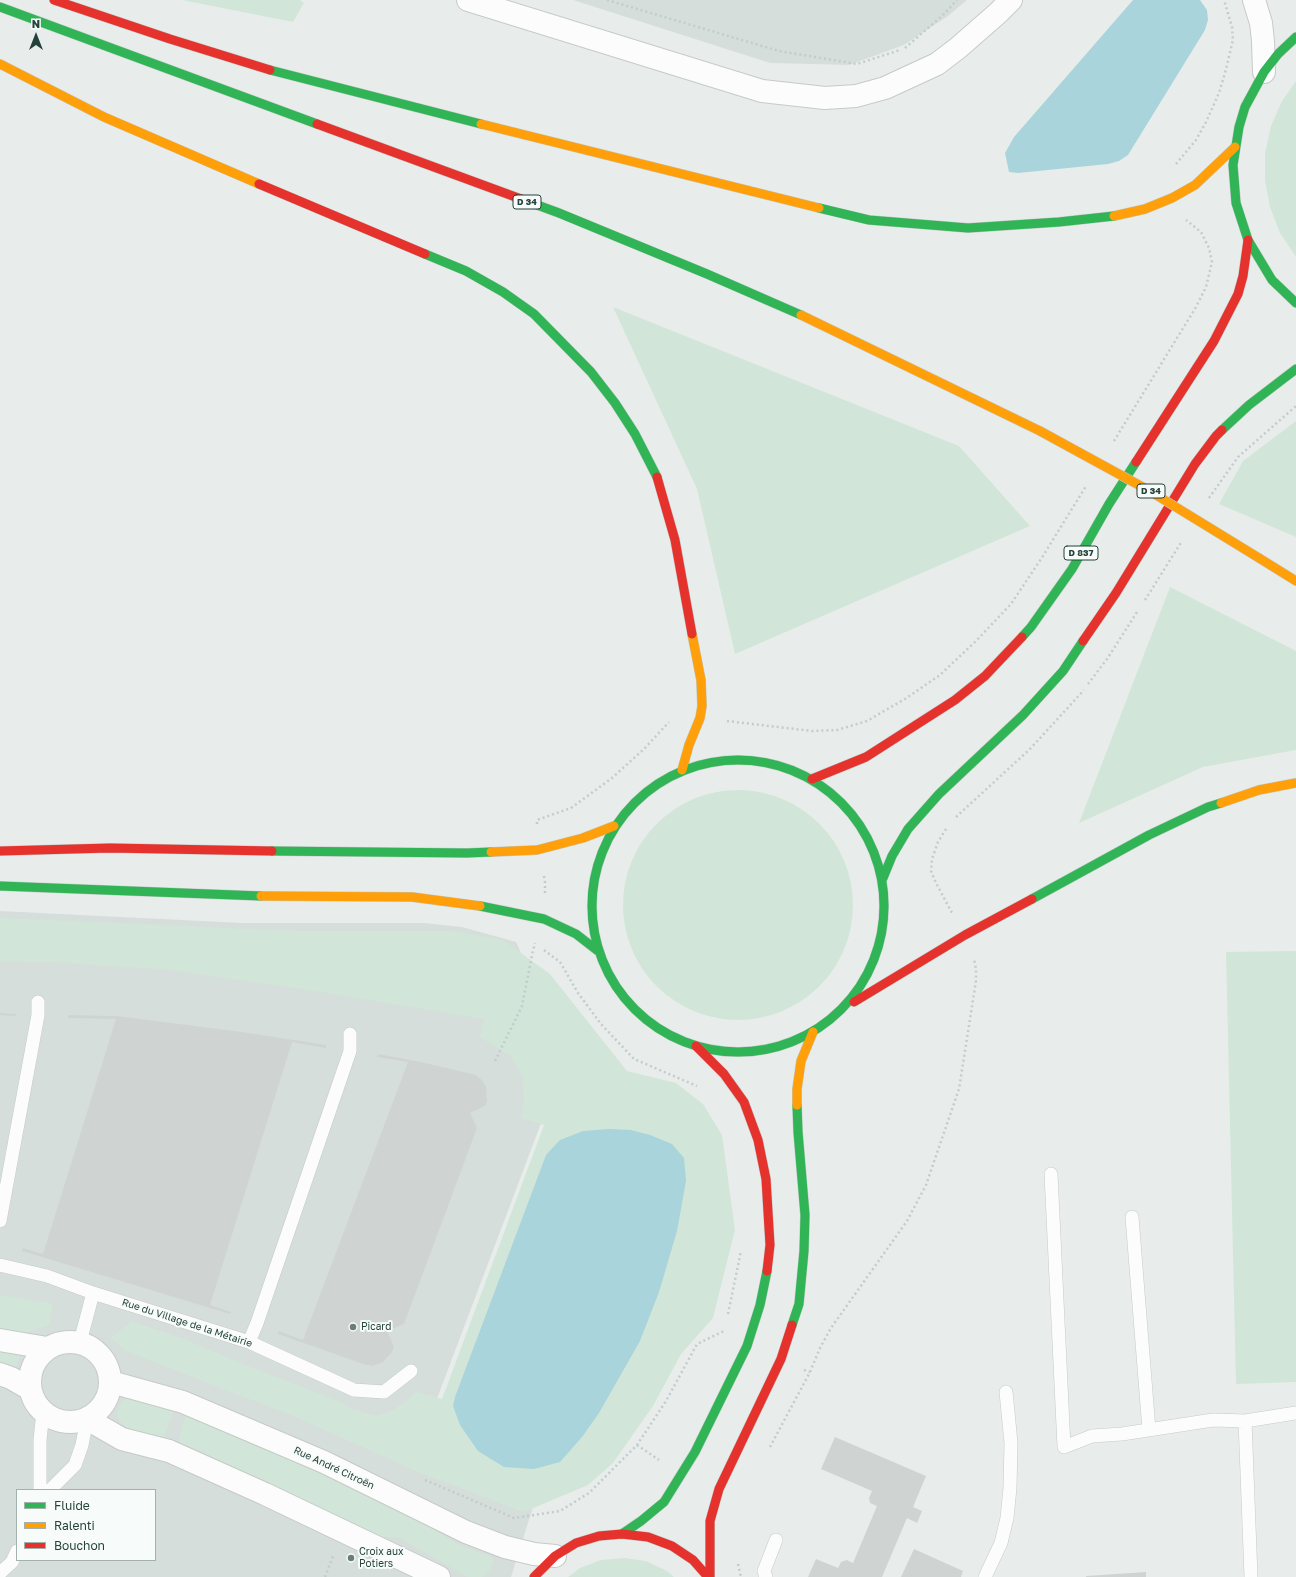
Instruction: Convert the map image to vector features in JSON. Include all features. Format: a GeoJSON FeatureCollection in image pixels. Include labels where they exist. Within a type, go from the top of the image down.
{"type":"FeatureCollection","features":[{"type":"Feature","properties":{"kind":"main road"},"geometry":{"type":"LineString","coordinates":[[54,0],[170,39],[271,70],[561,145],[869,220],[968,228],[1103,218],[1145,209],[1172,198],[1195,184],[1235,146]]}},
{"type":"Feature","properties":{"kind":"main road","name":"D 34"},"geometry":{"type":"LineString","coordinates":[[0,7],[559,213],[792,311],[1040,431],[1148,490],[1296,581]]}},
{"type":"Feature","properties":{"kind":"main road"},"geometry":{"type":"LineString","coordinates":[[1296,37],[1278,54],[1264,72],[1245,107],[1235,146],[1233,165],[1236,203],[1248,240],[1272,280],[1296,303]]}},
{"type":"Feature","properties":{"kind":"main road"},"geometry":{"type":"LineString","coordinates":[[0,64],[111,120],[187,154],[466,272],[503,292],[534,314],[592,372],[615,403],[635,434],[656,472],[675,540],[701,680],[702,706],[700,718],[689,745],[682,770]]}},
{"type":"Feature","properties":{"kind":"main road","name":"D 837"},"geometry":{"type":"LineString","coordinates":[[812,779],[866,757],[955,700],[985,676],[1012,649],[1031,626],[1072,569],[1110,504],[1214,341],[1238,294],[1248,240]]}},
{"type":"Feature","properties":{"kind":"main road"},"geometry":{"type":"LineString","coordinates":[[883,878],[892,856],[908,829],[939,794],[1023,715],[1063,671],[1116,593],[1194,464],[1216,436],[1249,405],[1296,369]]}},
{"type":"Feature","properties":{"kind":"main road"},"geometry":{"type":"LineString","coordinates":[[844,1008],[865,980],[879,948],[885,913],[883,878],[874,848],[858,822],[838,798],[812,779],[782,766],[749,760],[715,761],[682,770],[656,784],[633,803],[614,826],[600,855],[592,887],[592,920],[598,951],[613,984],[635,1011],[663,1032],[696,1046],[726,1052],[756,1052],[785,1045],[813,1032],[844,1008],[964,935],[1149,835],[1208,807],[1259,790],[1296,783]]}},
{"type":"Feature","properties":{"kind":"main road"},"geometry":{"type":"LineString","coordinates":[[0,851],[110,848],[467,853],[537,850],[583,838],[614,826]]}},
{"type":"Feature","properties":{"kind":"main road"},"geometry":{"type":"LineString","coordinates":[[0,886],[243,896],[412,898],[478,906],[544,919],[576,934],[598,951]]}},
{"type":"Feature","properties":{"kind":"main road"},"geometry":{"type":"LineString","coordinates":[[709,1577],[710,1521],[719,1489],[781,1359],[799,1304],[804,1251],[805,1215],[798,1132],[797,1089],[801,1061],[813,1032]]}},
{"type":"Feature","properties":{"kind":"main road"},"geometry":{"type":"LineString","coordinates":[[622,1534],[664,1502],[695,1452],[747,1346],[760,1305],[767,1275],[770,1245],[766,1179],[758,1140],[744,1102],[724,1074],[696,1046]]}},
{"type":"Feature","properties":{"kind":"main road"},"geometry":{"type":"LineString","coordinates":[[534,1577],[555,1556],[576,1543],[599,1536],[622,1534],[648,1537],[672,1546],[693,1560],[709,1577]]}},
{"type":"Feature","properties":{"kind":"street"},"geometry":{"type":"LineString","coordinates":[[468,0],[762,91],[825,98],[856,96],[885,88],[937,64],[998,14],[1010,0]]}},
{"type":"Feature","properties":{"kind":"street"},"geometry":{"type":"LineString","coordinates":[[1254,0],[1262,29],[1264,72]]}},
{"type":"Feature","properties":{"kind":"street"},"geometry":{"type":"LineString","coordinates":[[0,1340],[47,1348]]}},
{"type":"Feature","properties":{"kind":"street"},"geometry":{"type":"LineString","coordinates":[[68,1341],[80,1342],[92,1348],[102,1357],[108,1368],[110,1382],[109,1393],[97,1412],[87,1419],[76,1422],[64,1422],[52,1419],[34,1402],[30,1389],[29,1377],[32,1366],[38,1356],[47,1348],[57,1343],[68,1341]]}},
{"type":"Feature","properties":{"kind":"street"},"geometry":{"type":"LineString","coordinates":[[0,1374],[11,1378],[30,1389]]}},
{"type":"Feature","properties":{"kind":"street","name":"Rue André Citroën"},"geometry":{"type":"LineString","coordinates":[[110,1382],[183,1402],[324,1462],[466,1532],[505,1547],[534,1554],[555,1556]]}},
{"type":"Feature","properties":{"kind":"street"},"geometry":{"type":"LineString","coordinates":[[87,1419],[122,1439],[169,1451],[264,1494],[439,1577]]}},
{"type":"Feature","properties":{"kind":"lane"},"geometry":{"type":"LineString","coordinates":[[0,1221],[38,1015],[38,1002]]}},
{"type":"Feature","properties":{"kind":"lane"},"geometry":{"type":"LineString","coordinates":[[249,1342],[350,1051],[350,1034]]}},
{"type":"Feature","properties":{"kind":"lane"},"geometry":{"type":"LineString","coordinates":[[1050,1174],[1064,1447],[1092,1436],[1122,1434],[1213,1420],[1245,1421],[1296,1413]]}},
{"type":"Feature","properties":{"kind":"lane"},"geometry":{"type":"LineString","coordinates":[[1132,1217],[1149,1430]]}},
{"type":"Feature","properties":{"kind":"lane","name":"Rue du Village de la Métairie"},"geometry":{"type":"LineString","coordinates":[[0,1265],[47,1276],[94,1293],[249,1342],[354,1390],[384,1392],[411,1371]]}},
{"type":"Feature","properties":{"kind":"lane"},"geometry":{"type":"LineString","coordinates":[[80,1342],[83,1327],[94,1293]]}},
{"type":"Feature","properties":{"kind":"lane"},"geometry":{"type":"LineString","coordinates":[[985,1577],[1001,1543],[1007,1518],[1010,1488],[1011,1443],[1006,1392]]}},
{"type":"Feature","properties":{"kind":"lane"},"geometry":{"type":"LineString","coordinates":[[40,1489],[40,1440],[43,1412]]}},
{"type":"Feature","properties":{"kind":"lane"},"geometry":{"type":"LineString","coordinates":[[51,1489],[75,1465],[82,1445],[87,1419]]}},
{"type":"Feature","properties":{"kind":"lane"},"geometry":{"type":"LineString","coordinates":[[1245,1421],[1251,1577]]}},
{"type":"Feature","properties":{"kind":"lane"},"geometry":{"type":"LineString","coordinates":[[766,1577],[764,1571],[776,1540]]}},
{"type":"Feature","properties":{"kind":"lane"},"geometry":{"type":"LineString","coordinates":[[0,1573],[12,1562],[16,1553]]}},
{"type":"Feature","properties":{"kind":"path"},"geometry":{"type":"LineString","coordinates":[[607,0],[779,51],[857,64],[904,49],[942,16],[957,0]]}},
{"type":"Feature","properties":{"kind":"path"},"geometry":{"type":"LineString","coordinates":[[1112,443],[1196,308],[1206,287],[1212,262],[1209,248],[1201,232],[1183,218],[1163,178],[1196,140],[1219,93],[1226,73],[1233,40],[1232,27],[1224,0]]}},
{"type":"Feature","properties":{"kind":"path"},"geometry":{"type":"LineString","coordinates":[[1209,499],[1238,457],[1296,406]]}},
{"type":"Feature","properties":{"kind":"path"},"geometry":{"type":"LineString","coordinates":[[496,1061],[522,1006],[535,943],[544,919],[545,882],[537,850],[537,820],[570,808],[612,778],[644,748],[678,712],[700,718],[812,731],[837,730],[867,721],[905,699],[940,675],[976,641],[1011,604],[1043,556],[1088,482]]}},
{"type":"Feature","properties":{"kind":"path"},"geometry":{"type":"LineString","coordinates":[[1142,604],[1183,539]]}},
{"type":"Feature","properties":{"kind":"path"},"geometry":{"type":"LineString","coordinates":[[953,821],[1030,749],[1081,694],[1107,659],[1138,610]]}},
{"type":"Feature","properties":{"kind":"path"},"geometry":{"type":"LineString","coordinates":[[769,1450],[810,1372],[827,1334],[906,1221],[926,1185],[959,1089],[976,981],[976,969],[971,946],[936,883],[931,871],[932,859],[938,842],[949,825]]}},
{"type":"Feature","properties":{"kind":"path"},"geometry":{"type":"LineString","coordinates":[[535,943],[560,962],[578,993],[600,1024],[634,1059],[703,1089]]}},
{"type":"Feature","properties":{"kind":"path"},"geometry":{"type":"LineString","coordinates":[[727,1316],[742,1249]]}},
{"type":"Feature","properties":{"kind":"path"},"geometry":{"type":"LineString","coordinates":[[514,1518],[560,1510],[589,1493],[637,1445],[666,1401],[696,1344],[724,1331],[726,1324]]}},
{"type":"Feature","properties":{"kind":"path"},"geometry":{"type":"LineString","coordinates":[[724,1331],[747,1346]]}},
{"type":"Feature","properties":{"kind":"path"},"geometry":{"type":"LineString","coordinates":[[325,1577],[333,1555],[340,1558]]}},
{"type":"Feature","properties":{"kind":"path"},"geometry":{"type":"LineString","coordinates":[[737,1560],[741,1577]]}},
{"type":"Feature","properties":{"kind":"shaded area"},"geometry":{"type":"Polygon","coordinates":[[[573,0],[967,0],[948,16],[904,45],[849,65],[770,63],[573,0]]]}},
{"type":"Feature","properties":{"kind":"shaded area"},"geometry":{"type":"Polygon","coordinates":[[[0,911],[243,923],[424,923],[462,927],[516,942],[548,1013],[557,1081],[424,1433],[534,1504],[511,1577],[0,1577],[0,911]]]}},
{"type":"Feature","properties":{"kind":"green space"},"geometry":{"type":"Polygon","coordinates":[[[182,0],[300,0],[304,3],[293,22],[182,0]]]}},
{"type":"Feature","properties":{"kind":"green space"},"geometry":{"type":"Polygon","coordinates":[[[1296,81],[1296,257],[1280,233],[1270,207],[1265,181],[1265,153],[1271,126],[1282,101],[1296,81]]]}},
{"type":"Feature","properties":{"kind":"green space"},"geometry":{"type":"Polygon","coordinates":[[[613,307],[959,446],[1030,526],[735,654],[697,489],[613,307]]]}},
{"type":"Feature","properties":{"kind":"green space"},"geometry":{"type":"Polygon","coordinates":[[[1296,421],[1296,537],[1219,504],[1243,461],[1296,421]]]}},
{"type":"Feature","properties":{"kind":"green space"},"geometry":{"type":"Polygon","coordinates":[[[1170,587],[1296,651],[1296,750],[1203,767],[1079,823],[1170,587]]]}},
{"type":"Feature","properties":{"kind":"green space"},"geometry":{"type":"Polygon","coordinates":[[[727,790],[749,790],[771,795],[802,809],[827,832],[834,841],[848,872],[853,894],[851,927],[844,949],[834,969],[811,994],[802,1001],[771,1015],[749,1020],[727,1020],[705,1015],[674,1001],[649,978],[642,969],[628,938],[623,916],[623,894],[628,872],[642,841],[665,816],[674,809],[705,795],[727,790]]]}},
{"type":"Feature","properties":{"kind":"green space"},"geometry":{"type":"Polygon","coordinates":[[[0,918],[292,931],[454,931],[503,940],[550,974],[627,1071],[676,1083],[703,1104],[722,1135],[735,1230],[713,1318],[681,1354],[653,1406],[613,1463],[588,1485],[524,1512],[416,1471],[296,1417],[126,1351],[111,1337],[132,1322],[184,1339],[242,1364],[341,1402],[351,1409],[376,1416],[390,1412],[407,1401],[416,1392],[442,1399],[544,1125],[521,1118],[524,1105],[523,1078],[511,1056],[480,1037],[484,1019],[303,989],[172,970],[55,962],[0,961],[0,918]]]}},
{"type":"Feature","properties":{"kind":"green space"},"geometry":{"type":"Polygon","coordinates":[[[1296,951],[1296,1382],[1236,1384],[1226,952],[1296,951]]]}},
{"type":"Feature","properties":{"kind":"green space"},"geometry":{"type":"Polygon","coordinates":[[[0,1295],[53,1304],[49,1325],[24,1333],[0,1329],[0,1295]]]}},
{"type":"Feature","properties":{"kind":"green space"},"geometry":{"type":"Polygon","coordinates":[[[0,1350],[20,1357],[16,1368],[0,1364],[0,1350]]]}},
{"type":"Feature","properties":{"kind":"green space"},"geometry":{"type":"Polygon","coordinates":[[[130,1397],[173,1412],[164,1438],[128,1429],[120,1421],[117,1413],[119,1405],[130,1397]]]}},
{"type":"Feature","properties":{"kind":"green space"},"geometry":{"type":"Polygon","coordinates":[[[186,1414],[268,1448],[423,1523],[461,1546],[494,1558],[490,1569],[483,1577],[468,1577],[398,1537],[370,1537],[200,1451],[178,1442],[186,1414]]]}},
{"type":"Feature","properties":{"kind":"green space"},"geometry":{"type":"Polygon","coordinates":[[[624,1558],[646,1561],[667,1571],[674,1577],[568,1577],[580,1568],[601,1560],[624,1558]]]}},
{"type":"Feature","properties":{"kind":"water"},"geometry":{"type":"Polygon","coordinates":[[[1133,0],[1200,0],[1207,10],[1208,20],[1205,30],[1128,155],[1119,161],[1108,164],[1018,173],[1009,172],[1005,153],[1014,137],[1133,0]]]}},
{"type":"Feature","properties":{"kind":"water"},"geometry":{"type":"Polygon","coordinates":[[[609,1129],[631,1130],[650,1135],[672,1144],[684,1158],[686,1181],[677,1231],[659,1292],[640,1341],[599,1413],[582,1437],[560,1462],[534,1469],[504,1467],[478,1451],[460,1425],[453,1406],[455,1397],[546,1155],[560,1140],[583,1131],[609,1129]]]}},
{"type":"Feature","properties":{"kind":"building"},"geometry":{"type":"Polygon","coordinates":[[[0,1013],[16,1014],[15,1016],[0,1015],[0,1013]]]}},
{"type":"Feature","properties":{"kind":"building"},"geometry":{"type":"Polygon","coordinates":[[[68,1015],[117,1016],[242,1032],[326,1045],[326,1048],[292,1042],[210,1305],[231,1312],[230,1314],[22,1251],[23,1248],[43,1254],[116,1019],[68,1018],[68,1015]]]}},
{"type":"Feature","properties":{"kind":"building"},"geometry":{"type":"Polygon","coordinates":[[[378,1054],[476,1075],[483,1081],[486,1087],[487,1101],[485,1106],[470,1113],[477,1128],[404,1324],[387,1331],[394,1347],[392,1352],[383,1362],[372,1366],[278,1334],[279,1331],[303,1340],[408,1062],[377,1057],[378,1054]]]}},
{"type":"Feature","properties":{"kind":"building"},"geometry":{"type":"Polygon","coordinates":[[[835,1437],[926,1476],[913,1507],[922,1511],[917,1523],[907,1518],[882,1577],[808,1577],[816,1559],[838,1568],[841,1562],[847,1560],[853,1563],[877,1506],[870,1503],[869,1498],[872,1491],[821,1469],[835,1437]]]}},
{"type":"Feature","properties":{"kind":"building"},"geometry":{"type":"Polygon","coordinates":[[[914,1549],[963,1571],[961,1577],[901,1577],[914,1549]]]}},
{"type":"Feature","properties":{"kind":"building"},"geometry":{"type":"Polygon","coordinates":[[[1146,1572],[1146,1577],[1086,1577],[1086,1576],[1146,1572]]]}},
{"type":"Feature","properties":{"kind":"traffic: fast"},"geometry":{"type":"LineString","coordinates":[[0,7],[317,124]]}},
{"type":"Feature","properties":{"kind":"traffic: fast"},"geometry":{"type":"LineString","coordinates":[[1296,37],[1278,54],[1264,72],[1245,107],[1239,127],[1233,165],[1236,203],[1248,240],[1272,280],[1296,303]]}},
{"type":"Feature","properties":{"kind":"traffic: fast"},"geometry":{"type":"LineString","coordinates":[[270,70],[481,124]]}},
{"type":"Feature","properties":{"kind":"traffic: fast"},"geometry":{"type":"LineString","coordinates":[[521,199],[559,213],[707,274],[801,315]]}},
{"type":"Feature","properties":{"kind":"traffic: fast"},"geometry":{"type":"LineString","coordinates":[[819,208],[869,220],[968,228],[1059,222],[1114,216]]}},
{"type":"Feature","properties":{"kind":"traffic: fast"},"geometry":{"type":"LineString","coordinates":[[425,254],[466,271],[503,292],[534,314],[591,372],[615,403],[635,434],[657,477]]}},
{"type":"Feature","properties":{"kind":"traffic: fast"},"geometry":{"type":"LineString","coordinates":[[1222,430],[1249,405],[1296,369]]}},
{"type":"Feature","properties":{"kind":"traffic: fast"},"geometry":{"type":"LineString","coordinates":[[1022,637],[1031,627],[1072,569],[1109,504],[1136,462]]}},
{"type":"Feature","properties":{"kind":"traffic: fast"},"geometry":{"type":"LineString","coordinates":[[883,878],[892,856],[908,829],[939,794],[1023,715],[1063,671],[1083,641]]}},
{"type":"Feature","properties":{"kind":"traffic: fast"},"geometry":{"type":"LineString","coordinates":[[724,760],[752,760],[781,766],[807,777],[819,784],[842,802],[860,825],[873,850],[882,877],[884,906],[882,935],[873,962],[860,987],[842,1010],[819,1028],[781,1046],[752,1052],[724,1052],[695,1046],[669,1035],[657,1028],[634,1010],[616,987],[598,949],[592,920],[592,892],[598,863],[609,837],[616,825],[634,802],[657,784],[695,766],[724,760]]}},
{"type":"Feature","properties":{"kind":"traffic: fast"},"geometry":{"type":"LineString","coordinates":[[1032,899],[1149,835],[1208,807],[1221,803]]}},
{"type":"Feature","properties":{"kind":"traffic: fast"},"geometry":{"type":"LineString","coordinates":[[272,851],[491,852]]}},
{"type":"Feature","properties":{"kind":"traffic: fast"},"geometry":{"type":"LineString","coordinates":[[0,886],[261,896]]}},
{"type":"Feature","properties":{"kind":"traffic: fast"},"geometry":{"type":"LineString","coordinates":[[480,906],[544,919],[576,934],[598,951]]}},
{"type":"Feature","properties":{"kind":"traffic: fast"},"geometry":{"type":"LineString","coordinates":[[792,1325],[799,1304],[804,1251],[805,1215],[797,1105]]}},
{"type":"Feature","properties":{"kind":"traffic: fast"},"geometry":{"type":"LineString","coordinates":[[622,1534],[664,1502],[695,1452],[747,1346],[760,1305],[767,1271]]}},
{"type":"Feature","properties":{"kind":"traffic: slow"},"geometry":{"type":"LineString","coordinates":[[0,64],[104,117],[259,184]]}},
{"type":"Feature","properties":{"kind":"traffic: slow"},"geometry":{"type":"LineString","coordinates":[[481,124],[819,208]]}},
{"type":"Feature","properties":{"kind":"traffic: slow"},"geometry":{"type":"LineString","coordinates":[[1114,216],[1145,209],[1172,198],[1195,185],[1235,147]]}},
{"type":"Feature","properties":{"kind":"traffic: slow"},"geometry":{"type":"LineString","coordinates":[[801,315],[1040,431]]}},
{"type":"Feature","properties":{"kind":"traffic: slow"},"geometry":{"type":"LineString","coordinates":[[1040,431],[1148,490],[1259,558]]}},
{"type":"Feature","properties":{"kind":"traffic: slow"},"geometry":{"type":"LineString","coordinates":[[1259,558],[1296,581]]}},
{"type":"Feature","properties":{"kind":"traffic: slow"},"geometry":{"type":"LineString","coordinates":[[682,770],[689,745],[700,718],[702,706],[701,680],[692,634]]}},
{"type":"Feature","properties":{"kind":"traffic: slow"},"geometry":{"type":"LineString","coordinates":[[1221,803],[1259,790],[1296,783]]}},
{"type":"Feature","properties":{"kind":"traffic: slow"},"geometry":{"type":"LineString","coordinates":[[491,852],[537,850],[583,838],[614,826]]}},
{"type":"Feature","properties":{"kind":"traffic: slow"},"geometry":{"type":"LineString","coordinates":[[261,896],[412,897],[480,906]]}},
{"type":"Feature","properties":{"kind":"traffic: slow"},"geometry":{"type":"LineString","coordinates":[[797,1105],[797,1089],[801,1061],[813,1032]]}},
{"type":"Feature","properties":{"kind":"traffic: jam"},"geometry":{"type":"LineString","coordinates":[[54,0],[170,39],[270,70]]}},
{"type":"Feature","properties":{"kind":"traffic: jam"},"geometry":{"type":"LineString","coordinates":[[317,124],[521,199]]}},
{"type":"Feature","properties":{"kind":"traffic: jam"},"geometry":{"type":"LineString","coordinates":[[259,184],[425,254]]}},
{"type":"Feature","properties":{"kind":"traffic: jam"},"geometry":{"type":"LineString","coordinates":[[1136,462],[1214,341],[1238,294],[1243,276],[1248,240]]}},
{"type":"Feature","properties":{"kind":"traffic: jam"},"geometry":{"type":"LineString","coordinates":[[1083,641],[1116,593],[1195,464],[1222,430]]}},
{"type":"Feature","properties":{"kind":"traffic: jam"},"geometry":{"type":"LineString","coordinates":[[657,477],[675,540],[692,634]]}},
{"type":"Feature","properties":{"kind":"traffic: jam"},"geometry":{"type":"LineString","coordinates":[[812,779],[866,757],[955,700],[985,676],[1022,637]]}},
{"type":"Feature","properties":{"kind":"traffic: jam"},"geometry":{"type":"LineString","coordinates":[[0,851],[110,848],[272,851]]}},
{"type":"Feature","properties":{"kind":"traffic: jam"},"geometry":{"type":"LineString","coordinates":[[854,1002],[965,935],[1032,899]]}},
{"type":"Feature","properties":{"kind":"traffic: jam"},"geometry":{"type":"LineString","coordinates":[[696,1046],[724,1074],[744,1102],[758,1140],[766,1179],[770,1245],[767,1271]]}},
{"type":"Feature","properties":{"kind":"traffic: jam"},"geometry":{"type":"LineString","coordinates":[[710,1577],[710,1521],[719,1489],[781,1359],[792,1325]]}},
{"type":"Feature","properties":{"kind":"traffic: jam"},"geometry":{"type":"LineString","coordinates":[[534,1577],[555,1556],[576,1543],[599,1536],[622,1534],[648,1537],[672,1546],[693,1560],[708,1577]]}},
{"type":"Feature","properties":{"kind":"place","name":"Picard"},"geometry":{"type":"Point","coordinates":[353,1327]}},
{"type":"Feature","properties":{"kind":"place","name":"Croix aux Potiers"},"geometry":{"type":"Point","coordinates":[351,1558]}}]}
